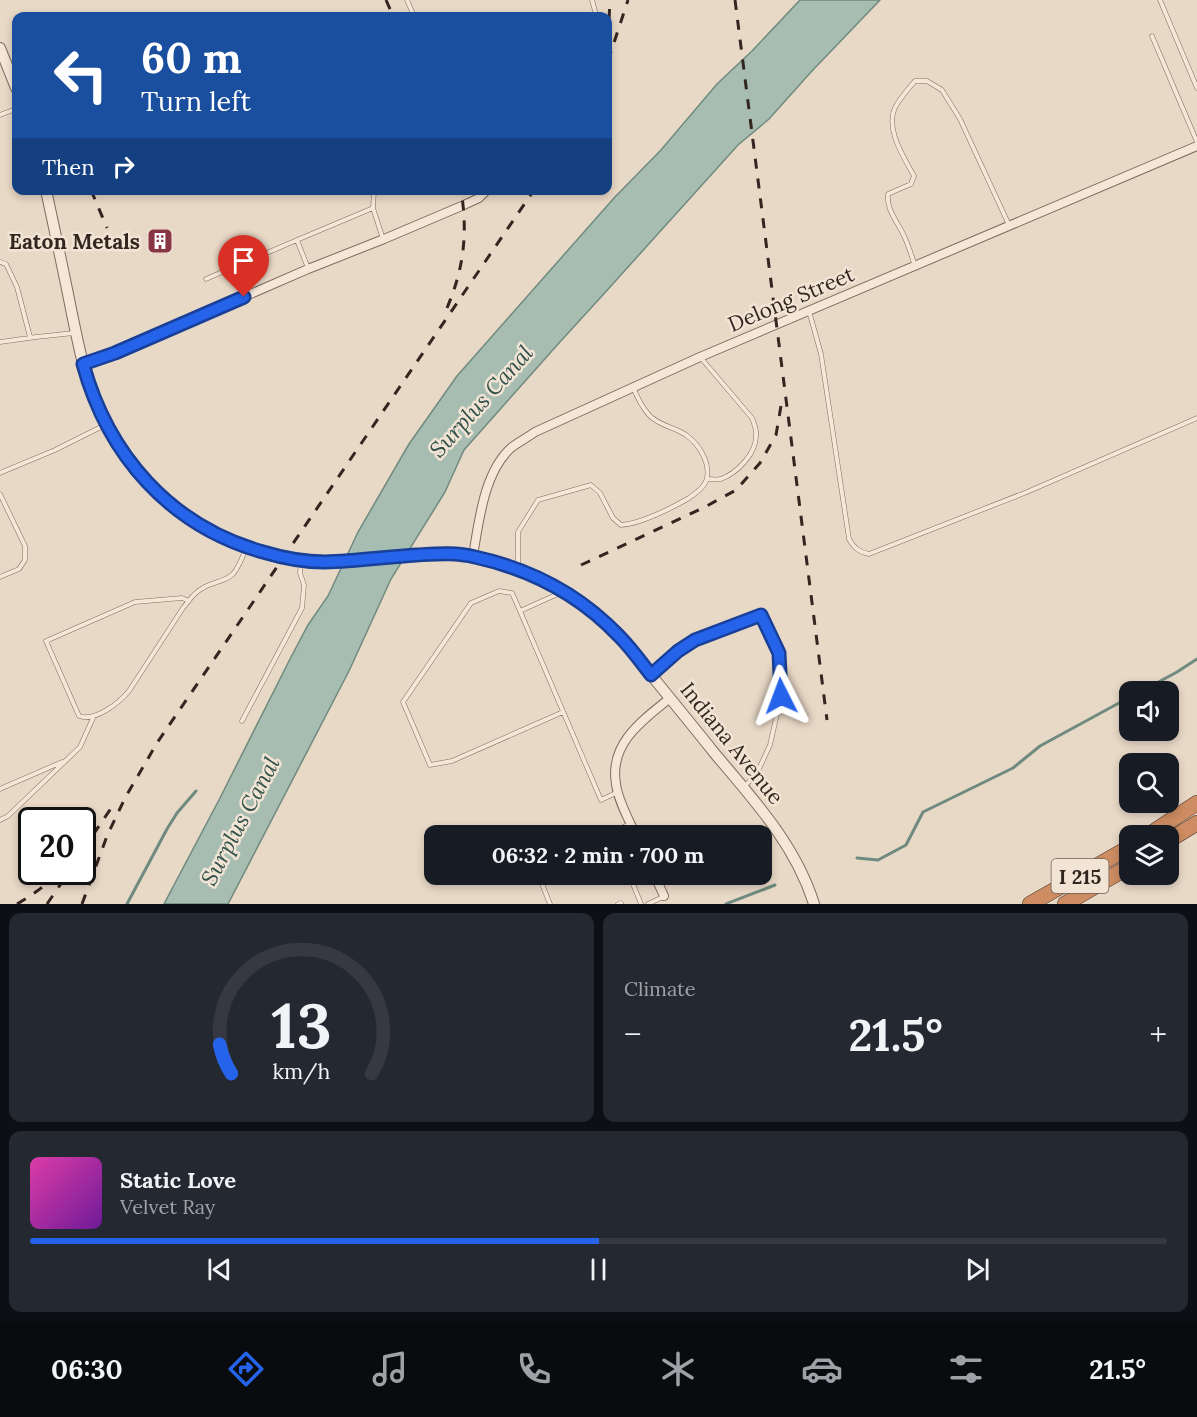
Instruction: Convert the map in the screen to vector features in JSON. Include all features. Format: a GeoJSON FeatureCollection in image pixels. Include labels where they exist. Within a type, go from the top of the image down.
{"type":"FeatureCollection","features":[{"type":"Feature","properties":{"kind":"highway"},"geometry":{"type":"LineString","coordinates":[[1164,825],[1197,803]]}},
{"type":"Feature","properties":{"kind":"highway"},"geometry":{"type":"LineString","coordinates":[[1179,834],[1197,823]]}},
{"type":"Feature","properties":{"kind":"highway","name":"I 215"},"geometry":{"type":"LineString","coordinates":[[1030,904],[1119,853]]}},
{"type":"Feature","properties":{"kind":"highway","name":"I 215"},"geometry":{"type":"LineString","coordinates":[[1065,904],[1119,872]]}},
{"type":"Feature","properties":{"kind":"street"},"geometry":{"type":"LineString","coordinates":[[0,48],[12,78]]}},
{"type":"Feature","properties":{"kind":"street","name":"Delong Street"},"geometry":{"type":"LineString","coordinates":[[473,556],[492,474],[500,460],[511,448],[535,432],[700,357],[1197,144]]}},
{"type":"Feature","properties":{"kind":"street","name":"Indiana Avenue"},"geometry":{"type":"LineString","coordinates":[[47,195],[83,364],[93,395],[105,424],[123,453],[164,498],[214,534],[247,547],[301,561],[325,562],[444,554],[473,556],[518,569],[564,591],[613,630],[744,788],[792,852],[814,904]]}},
{"type":"Feature","properties":{"kind":"street"},"geometry":{"type":"LineString","coordinates":[[83,364],[115,353],[473,201],[482,195]]}},
{"type":"Feature","properties":{"kind":"street"},"geometry":{"type":"LineString","coordinates":[[631,824],[615,783],[618,756],[626,739],[638,725],[670,698]]}},
{"type":"Feature","properties":{"kind":"street"},"geometry":{"type":"LineString","coordinates":[[659,885],[664,896]]}},
{"type":"Feature","properties":{"kind":"lane"},"geometry":{"type":"LineString","coordinates":[[1160,0],[1197,88]]}},
{"type":"Feature","properties":{"kind":"lane"},"geometry":{"type":"LineString","coordinates":[[1152,36],[1197,144]]}},
{"type":"Feature","properties":{"kind":"lane"},"geometry":{"type":"LineString","coordinates":[[915,266],[905,238],[887,202],[888,194],[911,184],[914,176],[894,139],[892,121],[895,105],[915,81],[927,81],[942,90],[960,119],[1010,226]]}},
{"type":"Feature","properties":{"kind":"lane"},"geometry":{"type":"LineString","coordinates":[[374,195],[373,208],[384,239]]}},
{"type":"Feature","properties":{"kind":"lane"},"geometry":{"type":"LineString","coordinates":[[206,279],[373,208]]}},
{"type":"Feature","properties":{"kind":"lane"},"geometry":{"type":"LineString","coordinates":[[297,240],[309,269]]}},
{"type":"Feature","properties":{"kind":"lane"},"geometry":{"type":"LineString","coordinates":[[0,262],[6,264],[17,287],[30,338]]}},
{"type":"Feature","properties":{"kind":"lane"},"geometry":{"type":"LineString","coordinates":[[809,311],[821,354],[849,539],[860,552],[869,554],[1016,496],[1197,418]]}},
{"type":"Feature","properties":{"kind":"lane"},"geometry":{"type":"LineString","coordinates":[[0,342],[76,333]]}},
{"type":"Feature","properties":{"kind":"lane"},"geometry":{"type":"LineString","coordinates":[[700,357],[752,418],[757,438],[753,450],[730,475],[719,480],[707,479]]}},
{"type":"Feature","properties":{"kind":"lane"},"geometry":{"type":"LineString","coordinates":[[518,569],[518,532],[538,500],[591,485],[600,493],[613,518],[621,525],[631,524],[678,504],[699,491],[707,479],[707,464],[700,448],[686,435],[650,416],[633,387]]}},
{"type":"Feature","properties":{"kind":"lane"},"geometry":{"type":"LineString","coordinates":[[0,473],[55,450],[105,424]]}},
{"type":"Feature","properties":{"kind":"lane"},"geometry":{"type":"LineString","coordinates":[[0,494],[25,546],[25,560],[20,569],[0,577]]}},
{"type":"Feature","properties":{"kind":"lane"},"geometry":{"type":"LineString","coordinates":[[189,601],[182,598],[135,602],[46,641],[79,716],[93,717],[121,702],[183,608],[202,588],[235,572],[247,547]]}},
{"type":"Feature","properties":{"kind":"lane"},"geometry":{"type":"LineString","coordinates":[[242,721],[302,608],[304,585],[300,573],[301,561]]}},
{"type":"Feature","properties":{"kind":"lane"},"geometry":{"type":"LineString","coordinates":[[563,712],[452,761],[430,765],[403,702],[471,603],[499,591],[512,593],[601,800],[618,792]]}},
{"type":"Feature","properties":{"kind":"lane"},"geometry":{"type":"LineString","coordinates":[[520,611],[564,591]]}},
{"type":"Feature","properties":{"kind":"lane"},"geometry":{"type":"LineString","coordinates":[[651,675],[678,651],[695,640],[761,615],[779,653],[781,696],[770,745],[757,774],[744,788]]}},
{"type":"Feature","properties":{"kind":"lane"},"geometry":{"type":"LineString","coordinates":[[0,820],[8,816],[80,747],[93,717]]}},
{"type":"Feature","properties":{"kind":"lane"},"geometry":{"type":"LineString","coordinates":[[0,789],[65,761]]}},
{"type":"Feature","properties":{"kind":"lane"},"geometry":{"type":"LineString","coordinates":[[542,885],[550,904]]}},
{"type":"Feature","properties":{"kind":"lane"},"geometry":{"type":"LineString","coordinates":[[633,885],[641,904]]}},
{"type":"Feature","properties":{"kind":"lane"},"geometry":{"type":"LineString","coordinates":[[648,904],[664,896]]}},
{"type":"Feature","properties":{"kind":"water","name":"Surplus Canal"},"geometry":{"type":"Polygon","coordinates":[[[800,0],[880,0],[769,119],[738,145],[464,450],[445,492],[391,579],[349,671],[228,904],[164,904],[308,625],[328,596],[358,532],[409,444],[457,376],[614,198],[661,150],[717,84],[800,0]]]}},
{"type":"Feature","properties":{"kind":"waterway"},"geometry":{"type":"LineString","coordinates":[[1160,681],[1197,659]]}},
{"type":"Feature","properties":{"kind":"waterway"},"geometry":{"type":"LineString","coordinates":[[857,858],[878,860],[906,845],[923,812],[1013,768],[1040,746],[1119,703]]}},
{"type":"Feature","properties":{"kind":"waterway"},"geometry":{"type":"LineString","coordinates":[[127,904],[167,829],[196,791]]}},
{"type":"Feature","properties":{"kind":"waterway"},"geometry":{"type":"LineString","coordinates":[[726,904],[775,885]]}},
{"type":"Feature","properties":{"kind":"railway"},"geometry":{"type":"LineString","coordinates":[[386,0],[391,12]]}},
{"type":"Feature","properties":{"kind":"railway"},"geometry":{"type":"LineString","coordinates":[[609,12],[610,0]]}},
{"type":"Feature","properties":{"kind":"railway"},"geometry":{"type":"LineString","coordinates":[[612,49],[628,0]]}},
{"type":"Feature","properties":{"kind":"railway"},"geometry":{"type":"LineString","coordinates":[[735,0],[827,720]]}},
{"type":"Feature","properties":{"kind":"railway"},"geometry":{"type":"LineString","coordinates":[[93,195],[107,228]]}},
{"type":"Feature","properties":{"kind":"railway"},"geometry":{"type":"LineString","coordinates":[[447,308],[457,279],[463,250],[462,195]]}},
{"type":"Feature","properties":{"kind":"railway"},"geometry":{"type":"LineString","coordinates":[[82,904],[107,836],[125,798],[157,743],[531,195]]}},
{"type":"Feature","properties":{"kind":"railway"},"geometry":{"type":"LineString","coordinates":[[581,565],[703,508],[736,490],[760,463],[776,435],[782,400]]}},
{"type":"Feature","properties":{"kind":"railway"},"geometry":{"type":"LineString","coordinates":[[96,830],[114,804]]}},
{"type":"Feature","properties":{"kind":"railway"},"geometry":{"type":"LineString","coordinates":[[17,904],[45,885]]}},
{"type":"Feature","properties":{"kind":"railway"},"geometry":{"type":"LineString","coordinates":[[47,904],[60,885]]}},
{"type":"Feature","properties":{"kind":"place","name":"Eaton Metals"},"geometry":{"type":"Point","coordinates":[160,241]}},
{"type":"Feature","properties":{"kind":"route"},"geometry":{"type":"LineString","coordinates":[[244,297],[115,353],[83,364],[105,424],[123,453],[157,493],[184,515],[214,534],[231,541],[259,551],[301,561],[325,562],[444,554],[473,556],[518,569],[552,584],[600,618],[620,637],[651,675],[678,651],[695,640],[761,615],[779,653],[781,696]]}}]}
